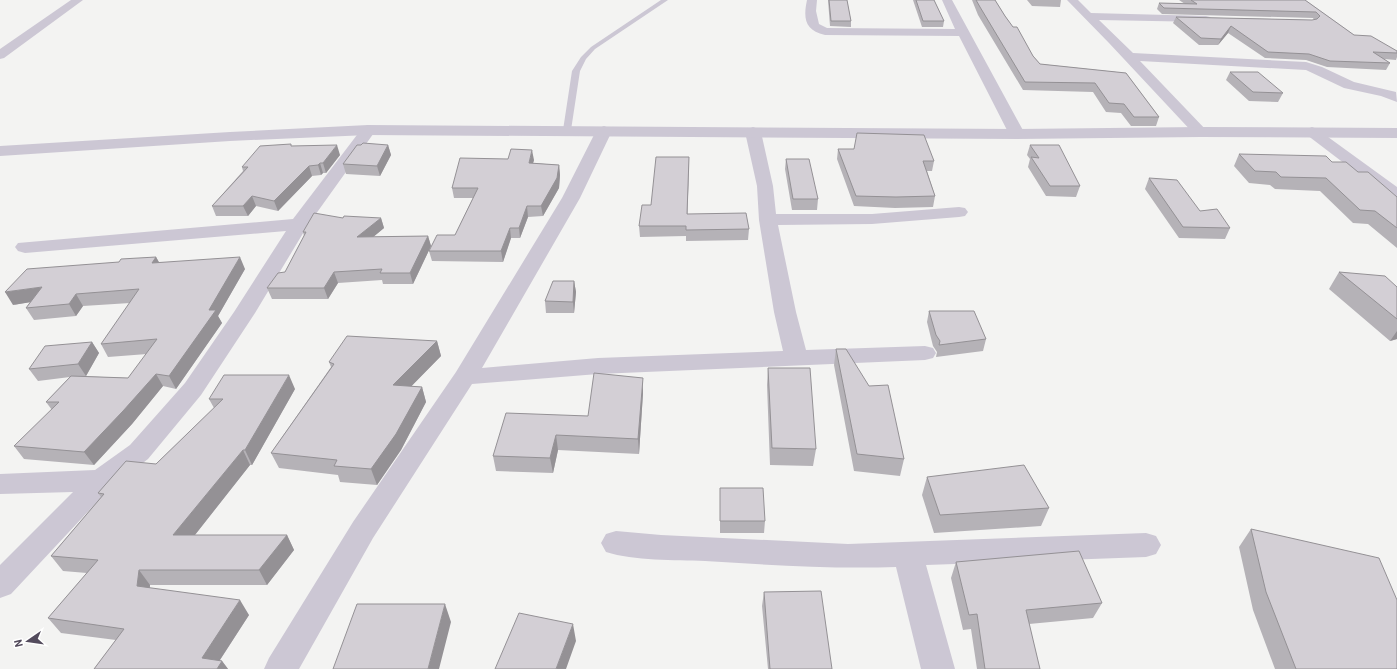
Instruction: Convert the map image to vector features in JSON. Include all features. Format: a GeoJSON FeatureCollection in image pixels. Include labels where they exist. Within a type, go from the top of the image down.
{"type":"FeatureCollection","features":[{"type":"Feature","properties":{"kind":"street"},"geometry":{"type":"LineString","coordinates":[[0,55],[78,0]]}},
{"type":"Feature","properties":{"kind":"street"},"geometry":{"type":"LineString","coordinates":[[812,0],[810,11],[814,26],[825,31],[963,33]]}},
{"type":"Feature","properties":{"kind":"street"},"geometry":{"type":"LineString","coordinates":[[947,0],[1017,134]]}},
{"type":"Feature","properties":{"kind":"street"},"geometry":{"type":"LineString","coordinates":[[1072,0],[1129,57],[1200,132]]}},
{"type":"Feature","properties":{"kind":"street"},"geometry":{"type":"LineString","coordinates":[[1089,16],[1217,19]]}},
{"type":"Feature","properties":{"kind":"street"},"geometry":{"type":"LineString","coordinates":[[1129,57],[1306,66],[1317,69],[1351,86],[1388,94],[1397,98]]}},
{"type":"Feature","properties":{"kind":"street"},"geometry":{"type":"LineString","coordinates":[[0,585],[102,480],[139,452],[193,390],[244,313],[299,224],[368,130]]}},
{"type":"Feature","properties":{"kind":"street"},"geometry":{"type":"LineString","coordinates":[[0,151],[232,135],[368,130],[604,130],[1017,134],[1200,132],[1397,133]]}},
{"type":"Feature","properties":{"kind":"street"},"geometry":{"type":"LineString","coordinates":[[281,669],[363,530],[465,377],[571,198],[604,130]]}},
{"type":"Feature","properties":{"kind":"street"},"geometry":{"type":"LineString","coordinates":[[753,132],[764,186],[768,220],[784,312],[796,358]]}},
{"type":"Feature","properties":{"kind":"street"},"geometry":{"type":"LineString","coordinates":[[1312,132],[1397,195]]}},
{"type":"Feature","properties":{"kind":"street"},"geometry":{"type":"LineString","coordinates":[[768,220],[872,218],[959,212]]}},
{"type":"Feature","properties":{"kind":"street"},"geometry":{"type":"LineString","coordinates":[[25,247],[299,224]]}},
{"type":"Feature","properties":{"kind":"street"},"geometry":{"type":"LineString","coordinates":[[465,377],[598,366],[925,353]]}},
{"type":"Feature","properties":{"kind":"street"},"geometry":{"type":"LineString","coordinates":[[0,484],[102,480]]}},
{"type":"Feature","properties":{"kind":"street"},"geometry":{"type":"LineString","coordinates":[[616,543],[759,553],[848,556],[1146,545]]}},
{"type":"Feature","properties":{"kind":"street"},"geometry":{"type":"LineString","coordinates":[[908,554],[938,669]]}},
{"type":"Feature","properties":{"kind":"lane"},"geometry":{"type":"LineString","coordinates":[[567,130],[576,71],[583,58],[593,48],[665,0]]}},
{"type":"Feature","properties":{"kind":"building"},"geometry":{"type":"Polygon","coordinates":[[[829,0],[847,0],[851,21],[831,21],[829,0]]]}},
{"type":"Feature","properties":{"kind":"building"},"geometry":{"type":"Polygon","coordinates":[[[916,0],[934,0],[944,21],[923,21],[916,0]]]}},
{"type":"Feature","properties":{"kind":"building"},"geometry":{"type":"Polygon","coordinates":[[[976,0],[995,0],[1013,27],[1017,27],[1033,56],[1040,64],[1126,73],[1159,117],[1134,117],[1124,104],[1109,103],[1095,83],[1025,82],[976,0]]]}},
{"type":"Feature","properties":{"kind":"building"},"geometry":{"type":"Polygon","coordinates":[[[1191,0],[1305,0],[1354,35],[1371,36],[1397,51],[1397,53],[1373,52],[1390,63],[1330,61],[1309,54],[1268,52],[1231,26],[1221,39],[1201,38],[1176,17],[1312,20],[1317,19],[1320,16],[1316,12],[1164,8],[1159,3],[1197,4],[1191,0]]]}},
{"type":"Feature","properties":{"kind":"building"},"geometry":{"type":"Polygon","coordinates":[[[1230,72],[1258,72],[1283,93],[1253,92],[1230,72]]]}},
{"type":"Feature","properties":{"kind":"building"},"geometry":{"type":"Polygon","coordinates":[[[857,133],[924,135],[934,161],[923,161],[935,196],[856,196],[838,149],[854,149],[857,133]]]}},
{"type":"Feature","properties":{"kind":"building"},"geometry":{"type":"Polygon","coordinates":[[[363,143],[388,145],[377,166],[343,164],[357,145],[361,145],[363,143]]]}},
{"type":"Feature","properties":{"kind":"building"},"geometry":{"type":"Polygon","coordinates":[[[291,144],[291,146],[337,145],[323,163],[309,166],[274,201],[252,196],[243,206],[212,206],[248,167],[242,167],[260,146],[291,144]]]}},
{"type":"Feature","properties":{"kind":"building"},"geometry":{"type":"Polygon","coordinates":[[[1030,145],[1059,145],[1080,186],[1050,186],[1031,157],[1039,158],[1030,145]]]}},
{"type":"Feature","properties":{"kind":"building"},"geometry":{"type":"Polygon","coordinates":[[[511,149],[532,150],[529,163],[559,165],[557,178],[541,206],[527,206],[519,228],[510,228],[501,251],[429,251],[437,235],[455,235],[478,188],[452,188],[460,158],[508,159],[511,149]]]}},
{"type":"Feature","properties":{"kind":"building"},"geometry":{"type":"Polygon","coordinates":[[[1239,154],[1326,156],[1332,162],[1346,162],[1358,172],[1368,172],[1397,197],[1397,228],[1375,211],[1360,210],[1326,178],[1281,177],[1276,172],[1255,171],[1239,154]]]}},
{"type":"Feature","properties":{"kind":"building"},"geometry":{"type":"Polygon","coordinates":[[[656,157],[689,157],[687,214],[746,213],[749,229],[686,230],[686,226],[639,226],[642,205],[651,205],[656,157]]]}},
{"type":"Feature","properties":{"kind":"building"},"geometry":{"type":"Polygon","coordinates":[[[786,159],[809,159],[818,199],[793,199],[786,159]]]}},
{"type":"Feature","properties":{"kind":"building"},"geometry":{"type":"Polygon","coordinates":[[[1149,178],[1177,180],[1200,211],[1217,209],[1230,228],[1183,227],[1149,178]]]}},
{"type":"Feature","properties":{"kind":"building"},"geometry":{"type":"Polygon","coordinates":[[[314,213],[343,218],[344,216],[381,218],[357,237],[428,236],[410,273],[380,273],[382,269],[334,272],[324,288],[267,288],[278,273],[285,272],[306,232],[303,232],[314,213]]]}},
{"type":"Feature","properties":{"kind":"building"},"geometry":{"type":"Polygon","coordinates":[[[156,257],[152,263],[240,257],[209,310],[216,310],[169,376],[156,374],[84,452],[14,446],[59,402],[46,402],[71,376],[128,378],[157,339],[101,344],[139,289],[76,294],[69,304],[26,308],[42,287],[5,292],[27,269],[119,262],[121,259],[156,257]]]}},
{"type":"Feature","properties":{"kind":"building"},"geometry":{"type":"Polygon","coordinates":[[[1339,272],[1385,276],[1397,287],[1397,319],[1339,272]]]}},
{"type":"Feature","properties":{"kind":"building"},"geometry":{"type":"Polygon","coordinates":[[[553,281],[574,281],[573,302],[545,301],[553,281]]]}},
{"type":"Feature","properties":{"kind":"building"},"geometry":{"type":"Polygon","coordinates":[[[929,311],[974,311],[986,339],[939,345],[940,341],[936,335],[929,311]]]}},
{"type":"Feature","properties":{"kind":"building"},"geometry":{"type":"Polygon","coordinates":[[[347,336],[437,341],[393,385],[422,387],[396,434],[371,469],[334,466],[337,460],[271,453],[334,364],[329,362],[347,336]]]}},
{"type":"Feature","properties":{"kind":"building"},"geometry":{"type":"Polygon","coordinates":[[[92,342],[78,364],[29,369],[45,346],[92,342]]]}},
{"type":"Feature","properties":{"kind":"building"},"geometry":{"type":"Polygon","coordinates":[[[836,349],[846,349],[869,386],[888,385],[904,459],[857,454],[836,349]]]}},
{"type":"Feature","properties":{"kind":"building"},"geometry":{"type":"Polygon","coordinates":[[[768,368],[810,368],[816,449],[772,448],[768,368]]]}},
{"type":"Feature","properties":{"kind":"building"},"geometry":{"type":"Polygon","coordinates":[[[594,373],[643,378],[638,439],[556,435],[550,458],[493,456],[506,413],[588,416],[594,373]]]}},
{"type":"Feature","properties":{"kind":"building"},"geometry":{"type":"Polygon","coordinates":[[[224,375],[289,375],[245,450],[243,450],[173,535],[287,535],[259,570],[139,570],[137,586],[240,600],[202,658],[222,661],[217,669],[94,669],[124,629],[48,618],[98,560],[51,556],[104,494],[98,493],[126,461],[156,464],[223,399],[209,399],[224,375]]]}},
{"type":"Feature","properties":{"kind":"building"},"geometry":{"type":"Polygon","coordinates":[[[1024,465],[1049,508],[940,515],[927,477],[1024,465]]]}},
{"type":"Feature","properties":{"kind":"building"},"geometry":{"type":"Polygon","coordinates":[[[720,488],[763,488],[765,521],[720,521],[720,488]]]}},
{"type":"Feature","properties":{"kind":"building"},"geometry":{"type":"Polygon","coordinates":[[[1251,529],[1379,558],[1397,600],[1397,669],[1296,669],[1266,592],[1251,529]]]}},
{"type":"Feature","properties":{"kind":"building"},"geometry":{"type":"Polygon","coordinates":[[[1079,551],[1102,603],[1026,610],[1040,669],[985,669],[977,614],[969,615],[956,562],[1079,551]]]}},
{"type":"Feature","properties":{"kind":"building"},"geometry":{"type":"Polygon","coordinates":[[[821,591],[832,669],[770,669],[764,592],[821,591]]]}},
{"type":"Feature","properties":{"kind":"building"},"geometry":{"type":"Polygon","coordinates":[[[357,604],[445,604],[428,669],[333,669],[357,604]]]}},
{"type":"Feature","properties":{"kind":"building"},"geometry":{"type":"Polygon","coordinates":[[[519,613],[573,624],[556,669],[495,669],[519,613]]]}}]}
